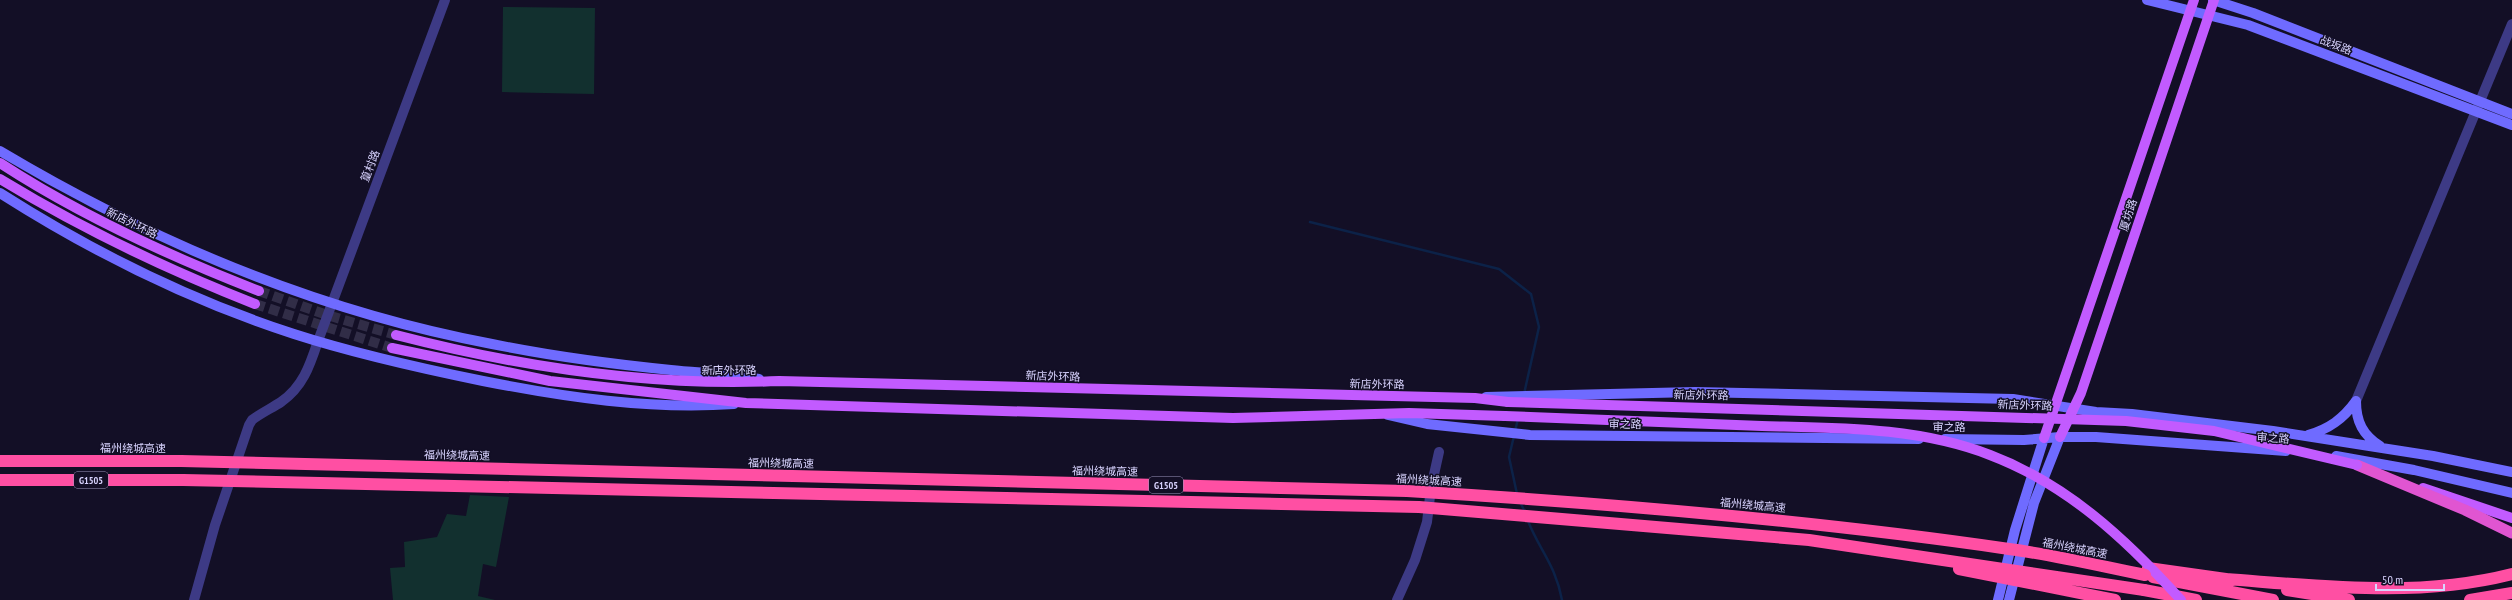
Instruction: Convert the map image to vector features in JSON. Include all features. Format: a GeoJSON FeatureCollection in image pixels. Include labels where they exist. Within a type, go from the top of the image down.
{"type":"FeatureCollection","features":[{"type":"Feature","properties":{"kind":"highway","name":"福州绕城高速"},"geometry":{"type":"LineString","coordinates":[[0,461],[181,462],[1407,492],[1582,502],[1799,522],[2011,549],[2147,572],[2273,600]]}},
{"type":"Feature","properties":{"kind":"highway"},"geometry":{"type":"LineString","coordinates":[[2357,465],[2465,510],[2512,534]]}},
{"type":"Feature","properties":{"kind":"highway","name":"G1505"},"geometry":{"type":"LineString","coordinates":[[0,480],[183,480],[1419,508],[1808,540],[2144,590],[2196,600]]}},
{"type":"Feature","properties":{"kind":"highway"},"geometry":{"type":"LineString","coordinates":[[1808,540],[2115,600]]}},
{"type":"Feature","properties":{"kind":"highway"},"geometry":{"type":"LineString","coordinates":[[2147,572],[2376,589],[2490,579],[2512,574]]}},
{"type":"Feature","properties":{"kind":"highway"},"geometry":{"type":"LineString","coordinates":[[2226,579],[2349,600]]}},
{"type":"Feature","properties":{"kind":"highway"},"geometry":{"type":"LineString","coordinates":[[2470,600],[2512,593]]}},
{"type":"Feature","properties":{"kind":"main road","name":"战坂路"},"geometry":{"type":"LineString","coordinates":[[2148,0],[2192,5],[2208,14],[2248,25],[2478,106],[2512,114]]}},
{"type":"Feature","properties":{"kind":"main road","name":"战坂路"},"geometry":{"type":"LineString","coordinates":[[2213,0],[2261,15],[2478,106],[2512,125]]}},
{"type":"Feature","properties":{"kind":"main road","name":"厦坊路"},"geometry":{"type":"LineString","coordinates":[[2060,437],[2072,409],[2081,393],[2213,0]]}},
{"type":"Feature","properties":{"kind":"main road","name":"厦坊路"},"geometry":{"type":"LineString","coordinates":[[2044,438],[2056,407],[2192,5]]}},
{"type":"Feature","properties":{"kind":"main road"},"geometry":{"type":"LineString","coordinates":[[0,151],[76,195],[163,238],[258,278],[331,304],[405,326],[529,351],[638,366],[779,382]]}},
{"type":"Feature","properties":{"kind":"main road","name":"新店外环路"},"geometry":{"type":"LineString","coordinates":[[0,163],[109,226],[180,259],[259,292]]}},
{"type":"Feature","properties":{"kind":"main road"},"geometry":{"type":"LineString","coordinates":[[0,179],[67,219],[143,258],[255,304]]}},
{"type":"Feature","properties":{"kind":"main road"},"geometry":{"type":"LineString","coordinates":[[0,193],[47,221],[153,277],[239,313],[318,341],[410,366],[528,390],[630,403],[707,406],[746,404],[1233,418],[1382,414],[1506,416],[1857,429],[1927,436],[1990,454],[2043,479],[2083,507],[2121,538],[2181,600]]}},
{"type":"Feature","properties":{"kind":"main road","name":"新店外环路"},"geometry":{"type":"LineString","coordinates":[[396,335],[516,362],[626,377],[732,384],[779,382],[1475,398],[2126,421],[2214,431],[2357,465],[2512,518]]}},
{"type":"Feature","properties":{"kind":"main road"},"geometry":{"type":"LineString","coordinates":[[392,348],[550,381],[746,404]]}},
{"type":"Feature","properties":{"kind":"main road","name":"审之路"},"geometry":{"type":"LineString","coordinates":[[1508,399],[1536,396],[1695,392],[2013,399],[2056,407],[2132,414],[2306,436],[2385,448],[2512,472]]}},
{"type":"Feature","properties":{"kind":"main road"},"geometry":{"type":"LineString","coordinates":[[2306,436],[2326,429],[2337,421],[2356,401]]}},
{"type":"Feature","properties":{"kind":"main road"},"geometry":{"type":"LineString","coordinates":[[2356,401],[2358,417],[2363,432],[2385,448]]}},
{"type":"Feature","properties":{"kind":"main road","name":"审之路"},"geometry":{"type":"LineString","coordinates":[[1382,414],[1427,424],[1530,435],[2024,440],[2060,437],[2096,437],[2333,455],[2414,470],[2512,493]]}},
{"type":"Feature","properties":{"kind":"main road"},"geometry":{"type":"LineString","coordinates":[[2009,600],[2034,503],[2060,437]]}},
{"type":"Feature","properties":{"kind":"main road"},"geometry":{"type":"LineString","coordinates":[[1998,600],[2015,530],[2044,438]]}},
{"type":"Feature","properties":{"kind":"street","name":"篁村路"},"geometry":{"type":"LineString","coordinates":[[194,600],[215,525],[249,425],[252,420],[282,402],[296,389],[307,372],[445,0]]}},
{"type":"Feature","properties":{"kind":"street"},"geometry":{"type":"LineString","coordinates":[[2356,401],[2512,24]]}},
{"type":"Feature","properties":{"kind":"street"},"geometry":{"type":"LineString","coordinates":[[1397,600],[1415,560],[1427,522],[1431,488],[1439,452]]}},
{"type":"Feature","properties":{"kind":"green space"},"geometry":{"type":"Polygon","coordinates":[[[503,7],[595,8],[594,94],[502,92],[503,7]]]}},
{"type":"Feature","properties":{"kind":"green space"},"geometry":{"type":"Polygon","coordinates":[[[470,495],[509,497],[496,567],[483,564],[478,596],[495,600],[393,600],[390,568],[405,567],[404,542],[437,537],[447,514],[466,516],[470,495]]]}},
{"type":"Feature","properties":{"kind":"waterway"},"geometry":{"type":"LineString","coordinates":[[1310,222],[1499,269],[1531,294],[1539,327],[1524,394]]}},
{"type":"Feature","properties":{"kind":"waterway"},"geometry":{"type":"LineString","coordinates":[[1515,431],[1518,419]]}},
{"type":"Feature","properties":{"kind":"waterway"},"geometry":{"type":"LineString","coordinates":[[1514,436],[1509,457],[1517,494]]}},
{"type":"Feature","properties":{"kind":"waterway"},"geometry":{"type":"LineString","coordinates":[[1520,502],[1525,512]]}},
{"type":"Feature","properties":{"kind":"waterway"},"geometry":{"type":"LineString","coordinates":[[1528,521],[1552,568],[1562,600]]}},
{"type":"Feature","properties":{"kind":"tunnel"},"geometry":{"type":"LineString","coordinates":[[259,291],[327,315],[396,335]]}},
{"type":"Feature","properties":{"kind":"tunnel"},"geometry":{"type":"LineString","coordinates":[[255,304],[392,348]]}}]}
